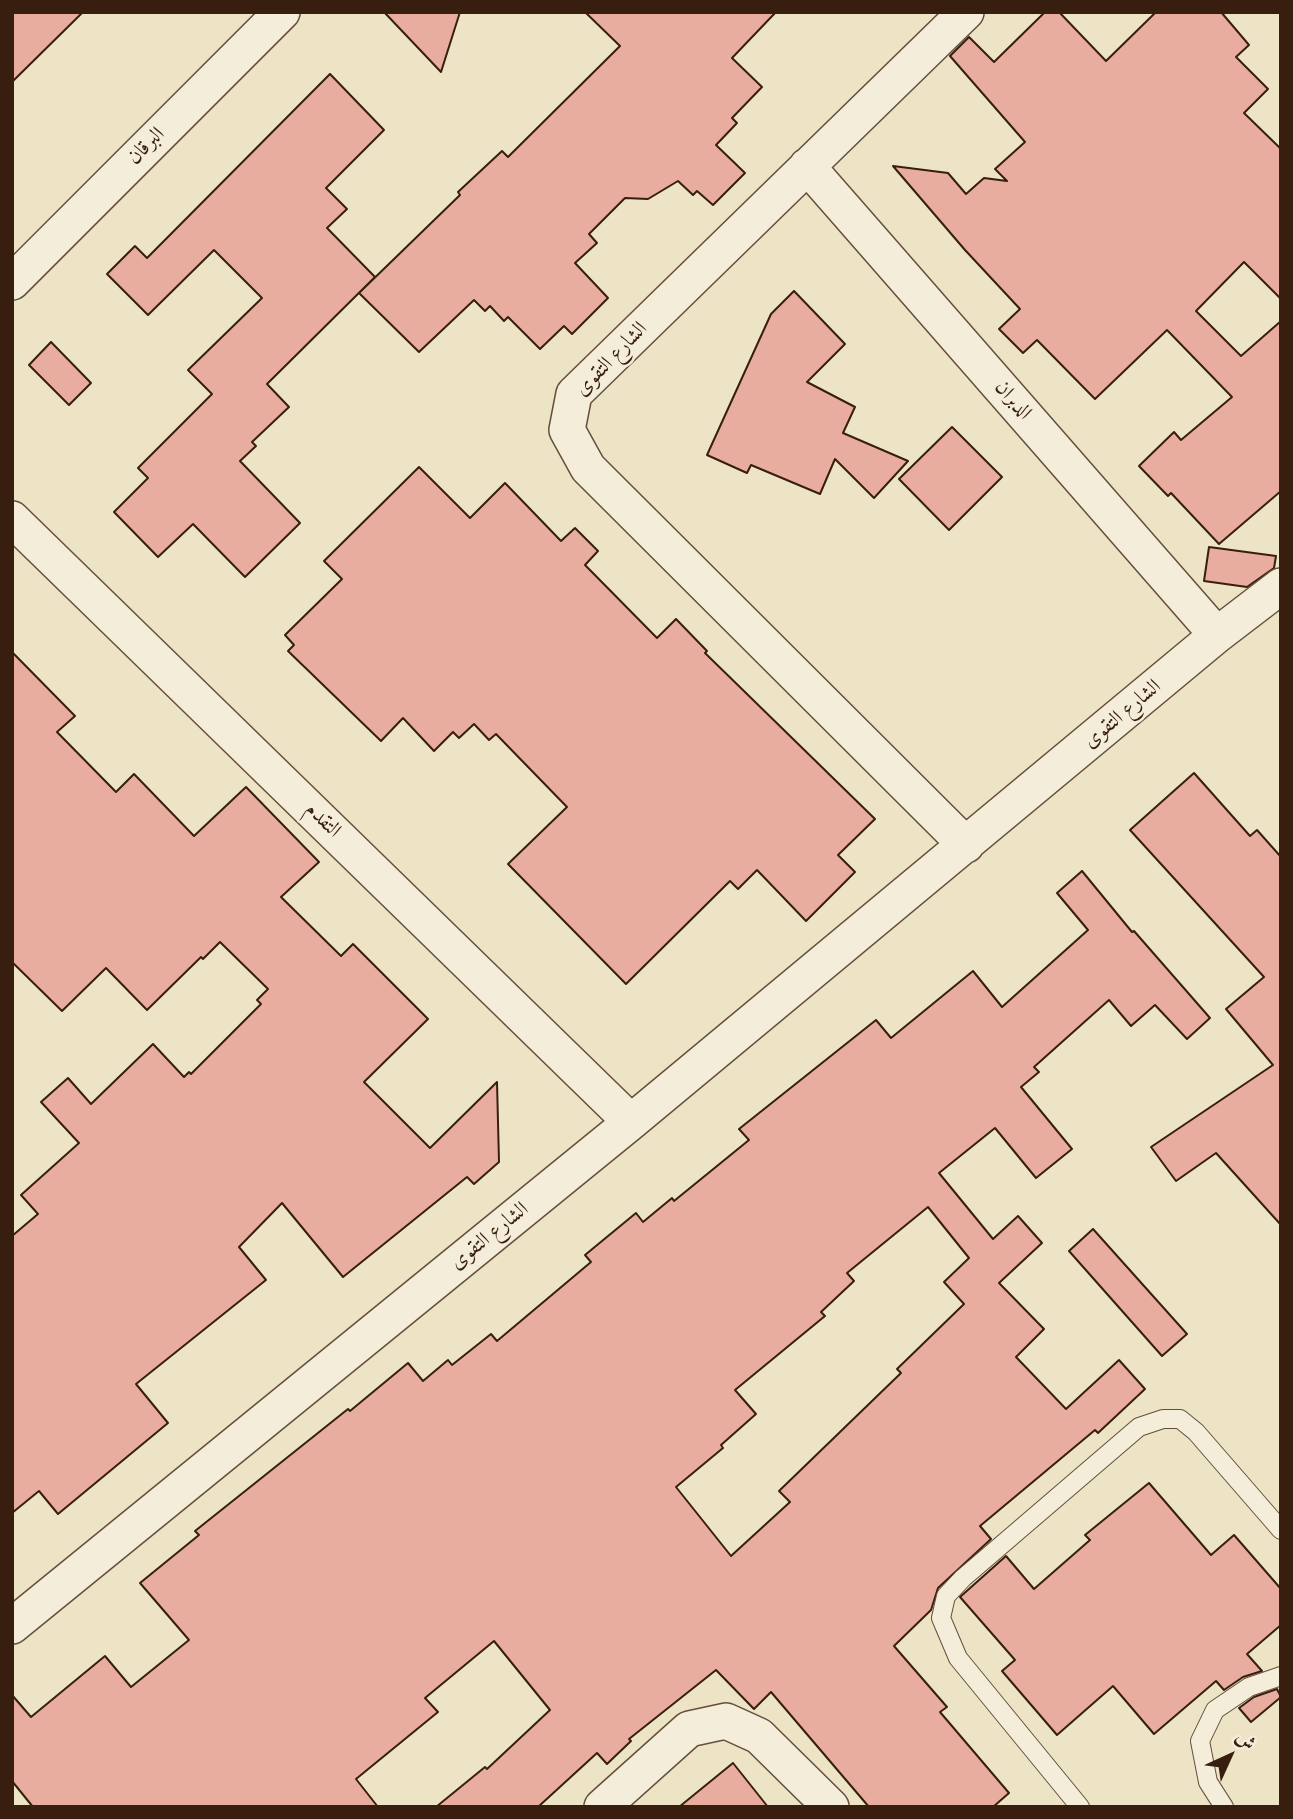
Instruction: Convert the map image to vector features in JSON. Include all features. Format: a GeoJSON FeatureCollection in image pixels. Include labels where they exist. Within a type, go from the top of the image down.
{"type":"FeatureCollection","features":[{"type":"Feature","properties":{"kind":"street","name":"البرقان"},"geometry":{"type":"LineString","coordinates":[[12,282],[282,12]]}},
{"type":"Feature","properties":{"kind":"street","name":"الشارع التقوى"},"geometry":{"type":"LineString","coordinates":[[966,12],[574,394],[566,430],[589,468],[966,845]]}},
{"type":"Feature","properties":{"kind":"street","name":"الدبران"},"geometry":{"type":"LineString","coordinates":[[807,166],[1217,635]]}},
{"type":"Feature","properties":{"kind":"street","name":"التقدم"},"geometry":{"type":"LineString","coordinates":[[12,519],[631,1122]]}},
{"type":"Feature","properties":{"kind":"street","name":"الشارع التقوى"},"geometry":{"type":"LineString","coordinates":[[12,1626],[631,1122],[1217,635],[1281,586]]}},
{"type":"Feature","properties":{"kind":"street"},"geometry":{"type":"LineString","coordinates":[[601,1807],[690,1729],[726,1721],[759,1736],[831,1807]]}},
{"type":"Feature","properties":{"kind":"lane"},"geometry":{"type":"LineString","coordinates":[[1080,1807],[958,1658],[941,1618],[946,1596],[964,1577],[1139,1427],[1163,1419],[1180,1419],[1196,1432],[1281,1530]]}},
{"type":"Feature","properties":{"kind":"lane"},"geometry":{"type":"LineString","coordinates":[[1224,1807],[1208,1782],[1200,1741],[1215,1710],[1249,1687],[1281,1676]]}},
{"type":"Feature","properties":{"kind":"building"},"geometry":{"type":"Polygon","coordinates":[[[12,12],[83,12],[12,82],[12,12]]]}},
{"type":"Feature","properties":{"kind":"building"},"geometry":{"type":"Polygon","coordinates":[[[384,12],[460,12],[441,72],[384,12]]]}},
{"type":"Feature","properties":{"kind":"building"},"geometry":{"type":"Polygon","coordinates":[[[585,12],[776,12],[732,58],[762,87],[732,118],[737,123],[716,145],[745,173],[713,205],[697,191],[693,195],[678,181],[648,199],[625,198],[589,234],[597,243],[575,263],[608,298],[572,334],[564,326],[540,349],[508,317],[504,321],[490,306],[485,311],[474,300],[419,352],[359,293],[460,195],[458,192],[502,151],[508,157],[620,46],[585,12]]]}},
{"type":"Feature","properties":{"kind":"building"},"geometry":{"type":"Polygon","coordinates":[[[1045,12],[1059,12],[1106,61],[1156,12],[1221,12],[1249,45],[1236,57],[1268,89],[1244,113],[1281,149],[1281,299],[1244,262],[1196,311],[1241,356],[1281,321],[1281,491],[1219,544],[1171,493],[1168,496],[1139,466],[1174,432],[1181,440],[1232,397],[1167,330],[1095,399],[1037,340],[1023,353],[999,329],[1020,309],[893,166],[948,173],[966,194],[984,178],[1007,181],[995,169],[1025,142],[950,56],[969,37],[994,62],[1045,12]]]}},
{"type":"Feature","properties":{"kind":"building"},"geometry":{"type":"Polygon","coordinates":[[[330,74],[384,130],[326,188],[347,209],[327,228],[375,277],[267,384],[289,407],[252,442],[256,446],[240,461],[300,523],[245,577],[193,524],[158,557],[114,512],[148,478],[138,468],[212,394],[188,370],[262,298],[214,250],[148,315],[107,274],[135,246],[147,258],[330,74]]]}},
{"type":"Feature","properties":{"kind":"building"},"geometry":{"type":"Polygon","coordinates":[[[794,291],[845,344],[807,382],[855,407],[843,433],[908,461],[874,498],[835,459],[820,494],[751,465],[747,473],[707,455],[771,314],[794,291]]]}},
{"type":"Feature","properties":{"kind":"building"},"geometry":{"type":"Polygon","coordinates":[[[51,342],[91,383],[69,405],[29,365],[51,342]]]}},
{"type":"Feature","properties":{"kind":"building"},"geometry":{"type":"Polygon","coordinates":[[[952,427],[1002,477],[949,530],[899,479],[952,427]]]}},
{"type":"Feature","properties":{"kind":"building"},"geometry":{"type":"Polygon","coordinates":[[[419,467],[470,518],[505,483],[561,541],[575,528],[598,551],[585,565],[657,638],[676,619],[707,651],[705,653],[875,819],[838,855],[855,872],[806,921],[757,870],[738,889],[730,881],[626,984],[508,864],[567,807],[496,734],[489,740],[474,724],[459,738],[453,732],[434,751],[403,718],[381,741],[288,651],[294,645],[285,635],[342,579],[324,561],[419,467]]]}},
{"type":"Feature","properties":{"kind":"building"},"geometry":{"type":"Polygon","coordinates":[[[1209,547],[1276,556],[1274,568],[1247,587],[1204,581],[1209,547]]]}},
{"type":"Feature","properties":{"kind":"building"},"geometry":{"type":"Polygon","coordinates":[[[12,652],[75,716],[57,732],[116,792],[134,774],[194,836],[246,787],[319,862],[281,897],[341,956],[353,944],[428,1019],[364,1082],[430,1148],[497,1082],[499,1162],[474,1184],[467,1177],[343,1277],[282,1203],[239,1247],[266,1280],[136,1384],[168,1423],[58,1514],[39,1491],[12,1513],[12,1236],[38,1214],[21,1195],[79,1143],[41,1102],[68,1078],[91,1104],[153,1044],[184,1077],[189,1072],[191,1074],[261,1004],[257,1000],[268,989],[220,942],[147,1010],[106,968],[62,1011],[12,962],[12,652]]]}},
{"type":"Feature","properties":{"kind":"building"},"geometry":{"type":"Polygon","coordinates":[[[1194,773],[1250,836],[1257,830],[1281,857],[1281,1225],[1216,1153],[1176,1181],[1151,1147],[1273,1065],[1226,1009],[1264,977],[1130,830],[1194,773]]]}},
{"type":"Feature","properties":{"kind":"building"},"geometry":{"type":"Polygon","coordinates":[[[1082,871],[1132,932],[1134,931],[1210,1018],[1187,1039],[1155,1005],[1131,1026],[1109,1000],[1034,1067],[1039,1072],[1021,1087],[1072,1149],[1036,1178],[995,1128],[939,1173],[993,1239],[1018,1216],[1042,1243],[999,1283],[1044,1329],[1016,1357],[1066,1409],[1119,1360],[1145,1389],[1098,1433],[1095,1430],[980,1526],[991,1539],[938,1588],[931,1610],[894,1646],[947,1707],[940,1712],[1009,1793],[993,1807],[869,1807],[771,1692],[754,1709],[716,1670],[629,1739],[631,1741],[607,1764],[597,1753],[538,1807],[436,1807],[485,1767],[487,1769],[550,1710],[494,1641],[425,1698],[438,1712],[356,1779],[378,1807],[33,1807],[12,1781],[12,1695],[31,1717],[105,1656],[131,1687],[189,1640],[140,1583],[199,1535],[195,1531],[408,1363],[423,1381],[448,1360],[452,1365],[491,1334],[497,1341],[591,1262],[585,1255],[636,1213],[643,1222],[672,1198],[674,1201],[749,1140],[739,1129],[876,1020],[891,1038],[973,971],[1002,1007],[1088,930],[1057,893],[1082,871]],[[928,1207],[847,1273],[854,1281],[821,1312],[825,1316],[735,1390],[756,1414],[721,1445],[723,1448],[676,1487],[731,1556],[790,1502],[779,1491],[901,1373],[897,1369],[964,1304],[944,1282],[969,1258],[928,1207]]]}},
{"type":"Feature","properties":{"kind":"building"},"geometry":{"type":"Polygon","coordinates":[[[1093,1229],[1187,1334],[1162,1356],[1069,1251],[1093,1229]]]}},
{"type":"Feature","properties":{"kind":"building"},"geometry":{"type":"Polygon","coordinates":[[[1149,1483],[1211,1555],[1234,1535],[1281,1589],[1281,1625],[1247,1654],[1262,1671],[1243,1677],[1224,1690],[1216,1681],[1154,1734],[1113,1686],[1057,1735],[1002,1671],[1015,1660],[960,1597],[1006,1556],[1034,1589],[1090,1540],[1085,1535],[1149,1483]]]}},
{"type":"Feature","properties":{"kind":"building"},"geometry":{"type":"Polygon","coordinates":[[[1277,1689],[1281,1697],[1251,1722],[1239,1708],[1254,1697],[1277,1689]]]}},
{"type":"Feature","properties":{"kind":"building"},"geometry":{"type":"Polygon","coordinates":[[[733,1763],[768,1807],[679,1807],[733,1763]]]}}]}
